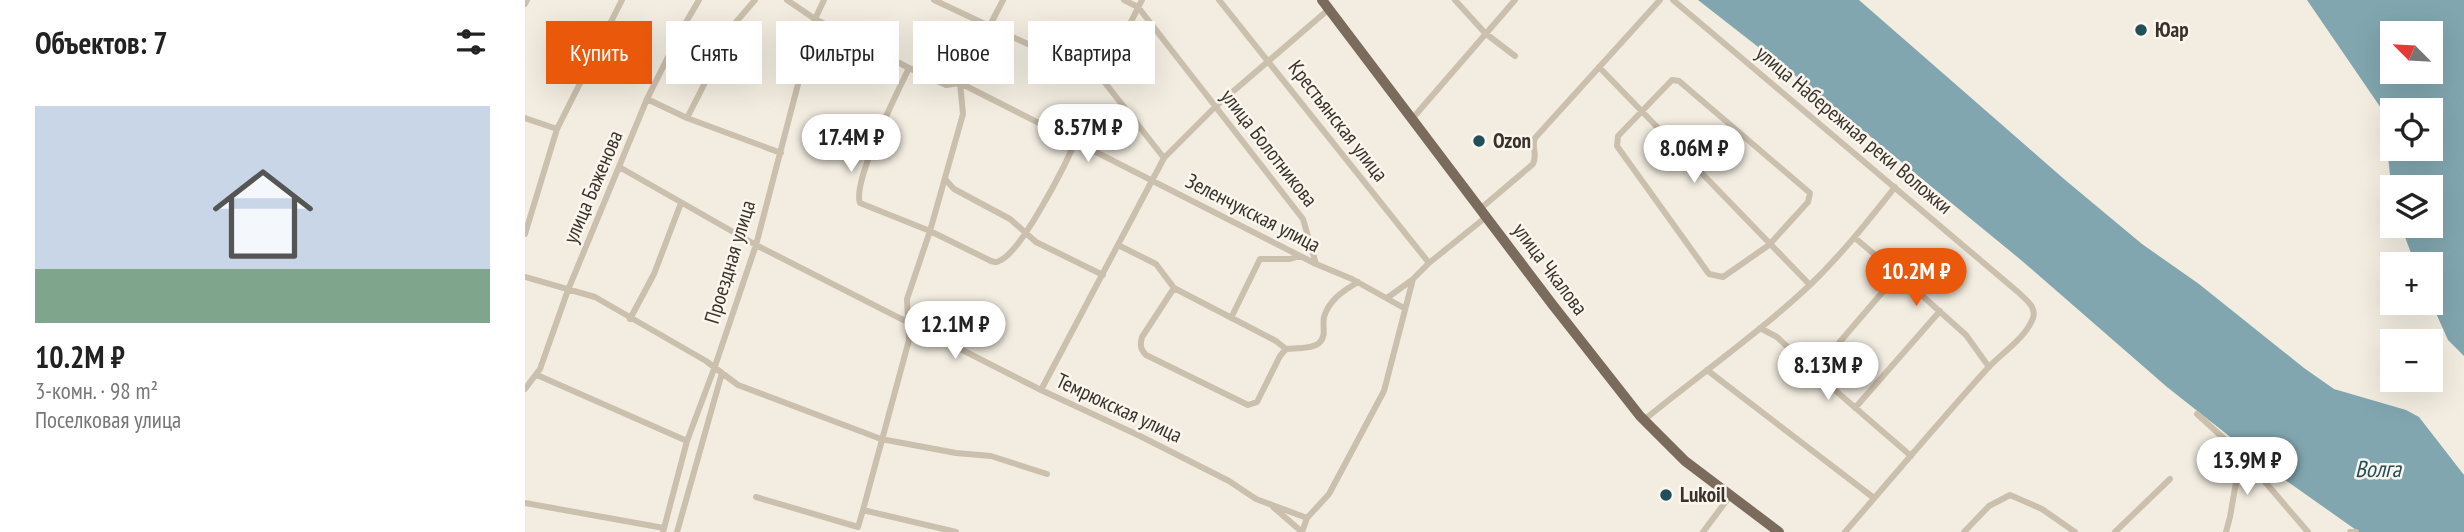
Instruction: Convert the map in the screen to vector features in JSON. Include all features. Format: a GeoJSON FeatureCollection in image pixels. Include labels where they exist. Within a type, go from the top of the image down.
{"type":"FeatureCollection","features":[{"type":"Feature","properties":{"kind":"main road","name":"улица Чкалова"},"geometry":{"type":"LineString","coordinates":[[1326,5],[1483,213],[1644,419],[1685,461],[1779,532]]}},
{"type":"Feature","properties":{"kind":"street"},"geometry":{"type":"LineString","coordinates":[[525,233],[557,130],[622,0]]}},
{"type":"Feature","properties":{"kind":"street","name":"улица Баженова"},"geometry":{"type":"LineString","coordinates":[[525,388],[537,375],[568,290],[621,168],[647,99],[699,0]]}},
{"type":"Feature","properties":{"kind":"street"},"geometry":{"type":"LineString","coordinates":[[687,118],[736,22],[755,0]]}},
{"type":"Feature","properties":{"kind":"street","name":"Зеленчукская улица"},"geometry":{"type":"LineString","coordinates":[[787,0],[815,19],[913,70]]}},
{"type":"Feature","properties":{"kind":"street","name":"Проездная улица"},"geometry":{"type":"LineString","coordinates":[[664,530],[687,441],[715,369],[756,245],[815,19],[824,0]]}},
{"type":"Feature","properties":{"kind":"street"},"geometry":{"type":"LineString","coordinates":[[935,0],[978,21]]}},
{"type":"Feature","properties":{"kind":"street"},"geometry":{"type":"LineString","coordinates":[[993,21],[1003,0]]}},
{"type":"Feature","properties":{"kind":"street","name":"улица Болотникова"},"geometry":{"type":"LineString","coordinates":[[1124,0],[1140,3],[1215,107],[1303,219],[1316,264]]}},
{"type":"Feature","properties":{"kind":"street","name":"Крестьянская улица"},"geometry":{"type":"LineString","coordinates":[[1219,0],[1429,263]]}},
{"type":"Feature","properties":{"kind":"street"},"geometry":{"type":"LineString","coordinates":[[1454,0],[1485,33],[1515,56]]}},
{"type":"Feature","properties":{"kind":"street"},"geometry":{"type":"LineString","coordinates":[[1412,119],[1515,0]]}},
{"type":"Feature","properties":{"kind":"street"},"geometry":{"type":"LineString","coordinates":[[1387,298],[1413,279],[1533,164],[1535,138],[1660,0]]}},
{"type":"Feature","properties":{"kind":"street","name":"улица Набережная реки Воложки"},"geometry":{"type":"LineString","coordinates":[[1673,0],[2018,292],[2031,306],[2034,313],[2032,321],[1989,367]]}},
{"type":"Feature","properties":{"kind":"street"},"geometry":{"type":"LineString","coordinates":[[1131,21],[1140,3]]}},
{"type":"Feature","properties":{"kind":"street"},"geometry":{"type":"LineString","coordinates":[[1041,390],[1164,158],[1326,5]]}},
{"type":"Feature","properties":{"kind":"street"},"geometry":{"type":"LineString","coordinates":[[1599,67],[1810,285]]}},
{"type":"Feature","properties":{"kind":"street"},"geometry":{"type":"LineString","coordinates":[[909,68],[878,135],[859,198],[860,203],[873,209],[930,231],[994,262],[1006,257],[1025,233],[1060,176],[1075,142]]}},
{"type":"Feature","properties":{"kind":"street"},"geometry":{"type":"LineString","coordinates":[[1672,80],[1677,80],[1809,190],[1811,195],[1808,202],[1769,245],[1728,275],[1719,278],[1709,274],[1617,146],[1618,135],[1642,111],[1672,80]]}},
{"type":"Feature","properties":{"kind":"street"},"geometry":{"type":"LineString","coordinates":[[756,496],[857,530],[909,340],[907,299],[930,231],[963,114],[960,84]]}},
{"type":"Feature","properties":{"kind":"street","name":"Зеленчукская улица"},"geometry":{"type":"LineString","coordinates":[[962,84],[1316,264],[1358,282],[1404,308]]}},
{"type":"Feature","properties":{"kind":"street"},"geometry":{"type":"LineString","coordinates":[[1106,84],[1164,158]]}},
{"type":"Feature","properties":{"kind":"street"},"geometry":{"type":"LineString","coordinates":[[647,99],[687,118],[781,153]]}},
{"type":"Feature","properties":{"kind":"street"},"geometry":{"type":"LineString","coordinates":[[525,118],[557,130]]}},
{"type":"Feature","properties":{"kind":"street","name":"Темрюкская улица"},"geometry":{"type":"LineString","coordinates":[[621,168],[756,245],[1041,390],[1140,436],[1269,504],[1307,518]]}},
{"type":"Feature","properties":{"kind":"street"},"geometry":{"type":"LineString","coordinates":[[945,179],[954,189],[1010,219],[1036,242],[1103,275]]}},
{"type":"Feature","properties":{"kind":"street"},"geometry":{"type":"LineString","coordinates":[[1644,419],[1810,285],[1855,238],[1895,187]]}},
{"type":"Feature","properties":{"kind":"street"},"geometry":{"type":"LineString","coordinates":[[630,319],[654,274],[681,203]]}},
{"type":"Feature","properties":{"kind":"street"},"geometry":{"type":"LineString","coordinates":[[1845,532],[1989,367],[1966,335],[1855,238]]}},
{"type":"Feature","properties":{"kind":"street"},"geometry":{"type":"LineString","coordinates":[[1118,245],[1156,264],[1174,288],[1276,341],[1286,349]]}},
{"type":"Feature","properties":{"kind":"street"},"geometry":{"type":"LineString","coordinates":[[1231,317],[1260,259],[1290,259],[1300,256]]}},
{"type":"Feature","properties":{"kind":"street"},"geometry":{"type":"LineString","coordinates":[[1814,372],[1898,274]]}},
{"type":"Feature","properties":{"kind":"street"},"geometry":{"type":"LineString","coordinates":[[525,277],[595,297],[706,362],[738,385],[881,439],[956,453],[991,456],[1047,474]]}},
{"type":"Feature","properties":{"kind":"street"},"geometry":{"type":"LineString","coordinates":[[1269,504],[1302,532],[1307,518],[1329,494],[1384,391],[1413,279]]}},
{"type":"Feature","properties":{"kind":"street"},"geometry":{"type":"LineString","coordinates":[[1174,288],[1142,337],[1142,351],[1246,404],[1252,404],[1257,402],[1286,349],[1321,342],[1324,336],[1325,314],[1330,305],[1340,293],[1358,282]]}},
{"type":"Feature","properties":{"kind":"street"},"geometry":{"type":"LineString","coordinates":[[1855,408],[1940,312]]}},
{"type":"Feature","properties":{"kind":"street"},"geometry":{"type":"LineString","coordinates":[[1760,328],[1777,337],[1911,456]]}},
{"type":"Feature","properties":{"kind":"street"},"geometry":{"type":"LineString","coordinates":[[1707,370],[1874,498]]}},
{"type":"Feature","properties":{"kind":"street"},"geometry":{"type":"LineString","coordinates":[[677,532],[722,373]]}},
{"type":"Feature","properties":{"kind":"street"},"geometry":{"type":"LineString","coordinates":[[537,375],[687,441]]}},
{"type":"Feature","properties":{"kind":"street"},"geometry":{"type":"LineString","coordinates":[[2197,414],[2241,454],[2308,532]]}},
{"type":"Feature","properties":{"kind":"street"},"geometry":{"type":"LineString","coordinates":[[2226,532],[2241,454]]}},
{"type":"Feature","properties":{"kind":"street"},"geometry":{"type":"LineString","coordinates":[[2115,532],[2170,479]]}},
{"type":"Feature","properties":{"kind":"street"},"geometry":{"type":"LineString","coordinates":[[1964,532],[1990,506],[2010,495],[2042,509],[2075,532]]}},
{"type":"Feature","properties":{"kind":"street"},"geometry":{"type":"LineString","coordinates":[[1703,532],[1730,496]]}},
{"type":"Feature","properties":{"kind":"street"},"geometry":{"type":"LineString","coordinates":[[525,503],[664,530]]}},
{"type":"Feature","properties":{"kind":"street"},"geometry":{"type":"LineString","coordinates":[[863,510],[956,532]]}},
{"type":"Feature","properties":{"kind":"street"},"geometry":{"type":"LineString","coordinates":[[2350,532],[2356,532]]}},
{"type":"Feature","properties":{"kind":"water","name":"Волга"},"geometry":{"type":"Polygon","coordinates":[[[1698,0],[1859,0],[2142,244],[2199,284],[2304,368],[2334,389],[2406,410],[2419,417],[2464,475],[2464,532],[2359,532],[2281,477],[2167,387],[2021,260],[1816,92],[1698,0]]]}},
{"type":"Feature","properties":{"kind":"water"},"geometry":{"type":"Polygon","coordinates":[[[2307,0],[2464,0],[2464,356],[2448,340],[2437,315],[2443,315],[2443,252],[2411,252],[2405,238],[2443,238],[2443,175],[2390,175],[2388,161],[2443,161],[2443,98],[2380,98],[2380,107],[2307,0]]]}},
{"type":"Feature","properties":{"kind":"place","name":"Юар"},"geometry":{"type":"Point","coordinates":[2141,30]}},
{"type":"Feature","properties":{"kind":"place","name":"Ozon"},"geometry":{"type":"Point","coordinates":[1479,141]}},
{"type":"Feature","properties":{"kind":"place","name":"Lukoil"},"geometry":{"type":"Point","coordinates":[1666,495]}}]}
